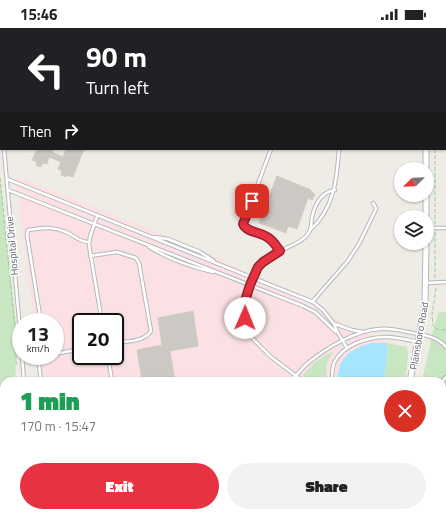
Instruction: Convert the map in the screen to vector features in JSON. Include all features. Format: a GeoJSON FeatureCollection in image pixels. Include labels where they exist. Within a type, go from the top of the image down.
{"type":"FeatureCollection","features":[{"type":"Feature","properties":{"kind":"street"},"geometry":{"type":"LineString","coordinates":[[426,150],[426,162]]}},
{"type":"Feature","properties":{"kind":"street","name":"Plainsboro Road"},"geometry":{"type":"LineString","coordinates":[[411,377],[419,342],[425,305],[426,250]]}},
{"type":"Feature","properties":{"kind":"lane","name":"Hospital Drive"},"geometry":{"type":"LineString","coordinates":[[4,150],[19,313]]}},
{"type":"Feature","properties":{"kind":"lane"},"geometry":{"type":"LineString","coordinates":[[271,150],[243,226],[247,229],[267,236],[273,241],[280,251]]}},
{"type":"Feature","properties":{"kind":"lane"},"geometry":{"type":"LineString","coordinates":[[339,150],[338,173],[335,190],[330,204],[318,223],[303,239],[263,262],[258,267],[252,278],[244,304],[245,318],[250,336],[271,356],[297,375],[329,348],[365,332],[378,329],[390,329],[420,334],[436,339],[446,347]]}},
{"type":"Feature","properties":{"kind":"lane"},"geometry":{"type":"LineString","coordinates":[[7,179],[312,302],[323,310],[334,324],[347,348]]}},
{"type":"Feature","properties":{"kind":"lane"},"geometry":{"type":"LineString","coordinates":[[8,190],[303,306],[314,312],[338,333]]}},
{"type":"Feature","properties":{"kind":"lane"},"geometry":{"type":"LineString","coordinates":[[310,230],[312,217],[321,196],[327,191],[335,190]]}},
{"type":"Feature","properties":{"kind":"lane"},"geometry":{"type":"LineString","coordinates":[[312,302],[347,262],[360,244],[376,209],[376,206],[372,203]]}},
{"type":"Feature","properties":{"kind":"lane"},"geometry":{"type":"LineString","coordinates":[[97,216],[89,242],[90,256],[100,313]]}},
{"type":"Feature","properties":{"kind":"lane"},"geometry":{"type":"LineString","coordinates":[[40,313],[27,235],[28,230],[49,227],[66,232],[82,242],[89,242]]}},
{"type":"Feature","properties":{"kind":"lane"},"geometry":{"type":"LineString","coordinates":[[435,228],[446,228]]}},
{"type":"Feature","properties":{"kind":"lane"},"geometry":{"type":"LineString","coordinates":[[90,256],[118,252],[136,258],[139,263],[151,331],[148,336],[124,342]]}},
{"type":"Feature","properties":{"kind":"lane"},"geometry":{"type":"LineString","coordinates":[[426,283],[446,282]]}},
{"type":"Feature","properties":{"kind":"lane"},"geometry":{"type":"LineString","coordinates":[[334,324],[352,330],[365,332]]}},
{"type":"Feature","properties":{"kind":"lane"},"geometry":{"type":"LineString","coordinates":[[332,377],[334,363],[347,348],[363,341],[393,337],[419,342]]}},
{"type":"Feature","properties":{"kind":"lane"},"geometry":{"type":"LineString","coordinates":[[23,365],[24,377]]}},
{"type":"Feature","properties":{"kind":"lane"},"geometry":{"type":"LineString","coordinates":[[39,365],[41,377]]}},
{"type":"Feature","properties":{"kind":"lane"},"geometry":{"type":"LineString","coordinates":[[109,365],[111,377]]}},
{"type":"Feature","properties":{"kind":"path"},"geometry":{"type":"LineString","coordinates":[[433,326],[432,315],[436,283],[435,150]]}},
{"type":"Feature","properties":{"kind":"path"},"geometry":{"type":"LineString","coordinates":[[0,178],[13,313]]}},
{"type":"Feature","properties":{"kind":"path"},"geometry":{"type":"LineString","coordinates":[[430,326],[433,326],[436,329],[446,330]]}},
{"type":"Feature","properties":{"kind":"path"},"geometry":{"type":"LineString","coordinates":[[18,365],[23,370]]}},
{"type":"Feature","properties":{"kind":"shaded area"},"geometry":{"type":"Polygon","coordinates":[[[15,176],[200,249],[345,324],[406,349],[401,377],[41,377],[39,365],[64,365],[64,313],[33,313],[15,176]]]}},
{"type":"Feature","properties":{"kind":"green space"},"geometry":{"type":"Polygon","coordinates":[[[0,176],[15,313],[12,313],[12,365],[16,365],[15,377],[0,377],[0,176]]]}},
{"type":"Feature","properties":{"kind":"green space"},"geometry":{"type":"Polygon","coordinates":[[[439,312],[446,312],[446,377],[423,377],[434,327],[439,312]]]}},
{"type":"Feature","properties":{"kind":"green space"},"geometry":{"type":"Polygon","coordinates":[[[386,343],[407,347],[408,357],[406,377],[384,377],[388,348],[386,343]]]}},
{"type":"Feature","properties":{"kind":"green space"},"geometry":{"type":"Polygon","coordinates":[[[333,351],[326,366],[327,377],[305,377],[303,375],[315,362],[333,351]]]}},
{"type":"Feature","properties":{"kind":"water"},"geometry":{"type":"Polygon","coordinates":[[[373,343],[386,343],[388,348],[384,377],[338,377],[338,372],[344,359],[352,351],[373,343]]]}},
{"type":"Feature","properties":{"kind":"building"},"geometry":{"type":"Polygon","coordinates":[[[37,150],[53,150],[52,152],[63,157],[66,150],[84,150],[73,177],[61,175],[62,171],[58,169],[61,162],[49,157],[47,164],[43,163],[41,167],[36,165],[37,162],[32,160],[37,150]]]}},
{"type":"Feature","properties":{"kind":"building"},"geometry":{"type":"Polygon","coordinates":[[[277,176],[311,190],[311,192],[315,194],[312,200],[308,198],[297,229],[288,226],[286,233],[259,223],[277,176]]]}},
{"type":"Feature","properties":{"kind":"building"},"geometry":{"type":"Polygon","coordinates":[[[193,311],[198,346],[170,351],[174,377],[141,377],[137,350],[162,345],[158,318],[193,311]]]}},
{"type":"Feature","properties":{"kind":"route"},"geometry":{"type":"LineString","coordinates":[[245,318],[244,304],[252,278],[258,267],[263,262],[280,251],[273,241],[267,236],[247,229],[243,226],[252,201]]}}]}
